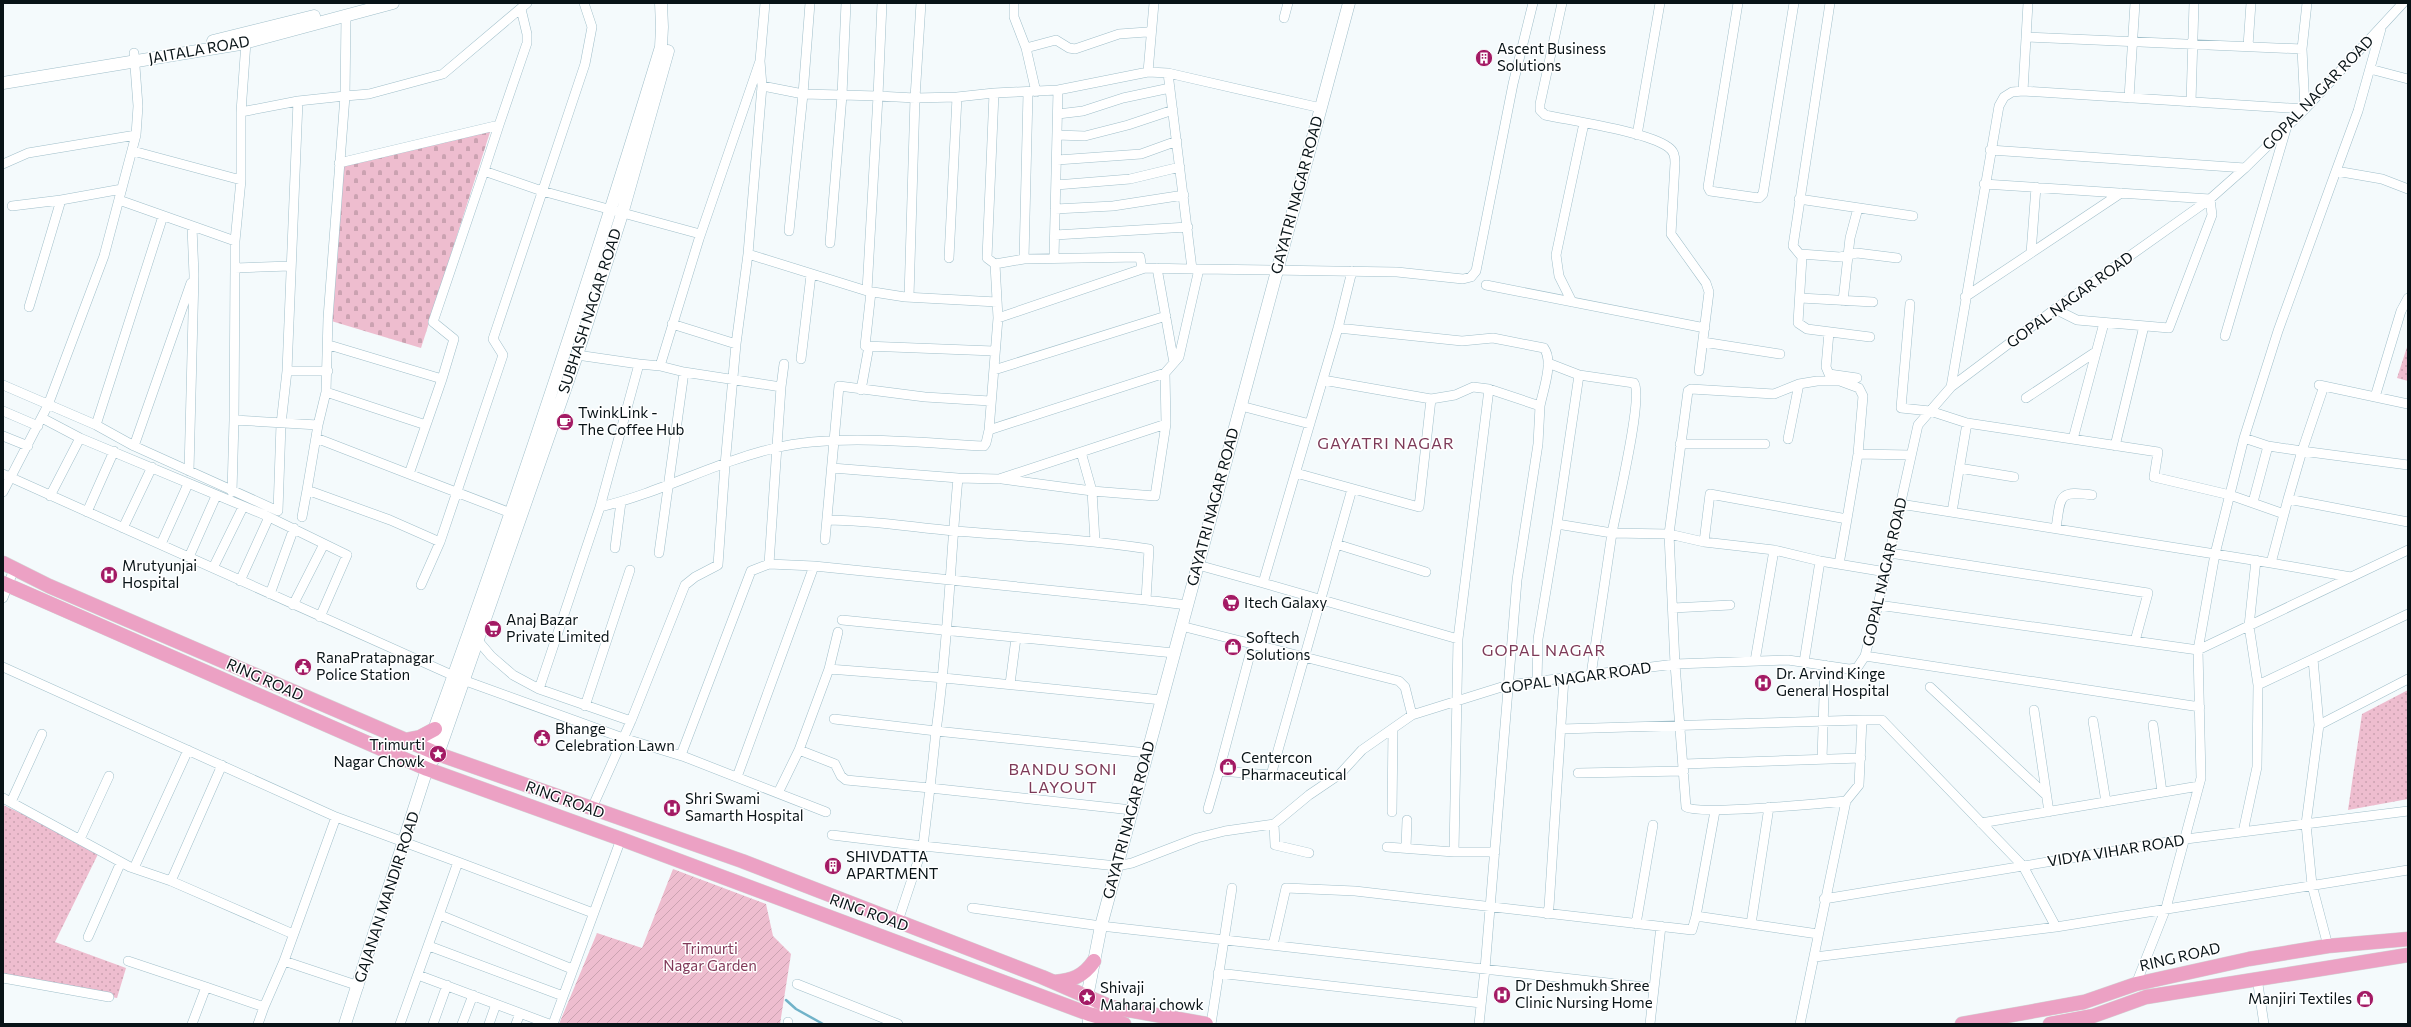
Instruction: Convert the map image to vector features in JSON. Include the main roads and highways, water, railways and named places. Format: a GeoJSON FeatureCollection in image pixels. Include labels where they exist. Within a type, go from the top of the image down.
{"type":"FeatureCollection","features":[{"type":"Feature","properties":{"kind":"main road"},"geometry":{"type":"LineString","coordinates":[[8,566],[49,586],[432,752],[742,861],[1054,982],[1111,1008],[1206,1024]]}},
{"type":"Feature","properties":{"kind":"main road","name":"RING ROAD"},"geometry":{"type":"LineString","coordinates":[[5,589],[427,769],[621,839],[1089,1019],[1124,1024]]}},
{"type":"Feature","properties":{"kind":"main road"},"geometry":{"type":"LineString","coordinates":[[405,740],[420,738],[435,729]]}},
{"type":"Feature","properties":{"kind":"main road","name":"RING ROAD"},"geometry":{"type":"LineString","coordinates":[[1962,1024],[2084,1002],[2136,984],[2249,959],[2328,946],[2408,939]]}},
{"type":"Feature","properties":{"kind":"main road","name":"RING ROAD"},"geometry":{"type":"LineString","coordinates":[[2050,1024],[2092,1016],[2146,997],[2408,955]]}},
{"type":"Feature","properties":{"kind":"main road"},"geometry":{"type":"LineString","coordinates":[[1054,982],[1078,978],[1088,971],[1094,961]]}},
{"type":"Feature","properties":{"kind":"waterway"},"geometry":{"type":"LineString","coordinates":[[786,1000],[796,1009],[823,1024]]}},
{"type":"Feature","properties":{"kind":"place","name":"Ascent Business Solutions"},"geometry":{"type":"Point","coordinates":[1484,58]}},
{"type":"Feature","properties":{"kind":"place","name":"TwinkLink - The Coffee Hub"},"geometry":{"type":"Point","coordinates":[565,422]}},
{"type":"Feature","properties":{"kind":"place","name":"Mrutyunjai Hospital"},"geometry":{"type":"Point","coordinates":[109,575]}},
{"type":"Feature","properties":{"kind":"place","name":"Itech Galaxy"},"geometry":{"type":"Point","coordinates":[1231,603]}},
{"type":"Feature","properties":{"kind":"place","name":"Anaj Bazar Private Limited"},"geometry":{"type":"Point","coordinates":[493,629]}},
{"type":"Feature","properties":{"kind":"place","name":"Softech Solutions"},"geometry":{"type":"Point","coordinates":[1233,647]}},
{"type":"Feature","properties":{"kind":"place","name":"RanaPratapnagar Police Station"},"geometry":{"type":"Point","coordinates":[303,667]}},
{"type":"Feature","properties":{"kind":"place","name":"Dr. Arvind Kinge General Hospital"},"geometry":{"type":"Point","coordinates":[1763,683]}},
{"type":"Feature","properties":{"kind":"place","name":"Bhange Celebration Lawn"},"geometry":{"type":"Point","coordinates":[542,738]}},
{"type":"Feature","properties":{"kind":"place","name":"Trimurti Nagar Chowk"},"geometry":{"type":"Point","coordinates":[438,754]}},
{"type":"Feature","properties":{"kind":"place","name":"Centercon Pharmaceutical"},"geometry":{"type":"Point","coordinates":[1228,767]}},
{"type":"Feature","properties":{"kind":"place","name":"Shri Swami Samarth Hospital"},"geometry":{"type":"Point","coordinates":[672,808]}},
{"type":"Feature","properties":{"kind":"place","name":"SHIVDATTA APARTMENT"},"geometry":{"type":"Point","coordinates":[833,866]}},
{"type":"Feature","properties":{"kind":"place","name":"Dr Deshmukh Shree Clinic Nursing Home"},"geometry":{"type":"Point","coordinates":[1502,995]}},
{"type":"Feature","properties":{"kind":"place","name":"Shivaji Maharaj chowk"},"geometry":{"type":"Point","coordinates":[1087,997]}},
{"type":"Feature","properties":{"kind":"place","name":"Manjiri Textiles"},"geometry":{"type":"Point","coordinates":[2365,999]}},
{"type":"Feature","properties":{"kind":"district","name":"GAYATRI NAGAR"},"geometry":{"type":"Point","coordinates":[1386,443]}},
{"type":"Feature","properties":{"kind":"district","name":"GOPAL NAGAR"},"geometry":{"type":"Point","coordinates":[1544,650]}},
{"type":"Feature","properties":{"kind":"district","name":"BANDU SONI LAYOUT"},"geometry":{"type":"Point","coordinates":[1063,778]}},
{"type":"Feature","properties":{"kind":"park label","name":"Trimurti Nagar Garden"},"geometry":{"type":"Point","coordinates":[710,958]}}]}
